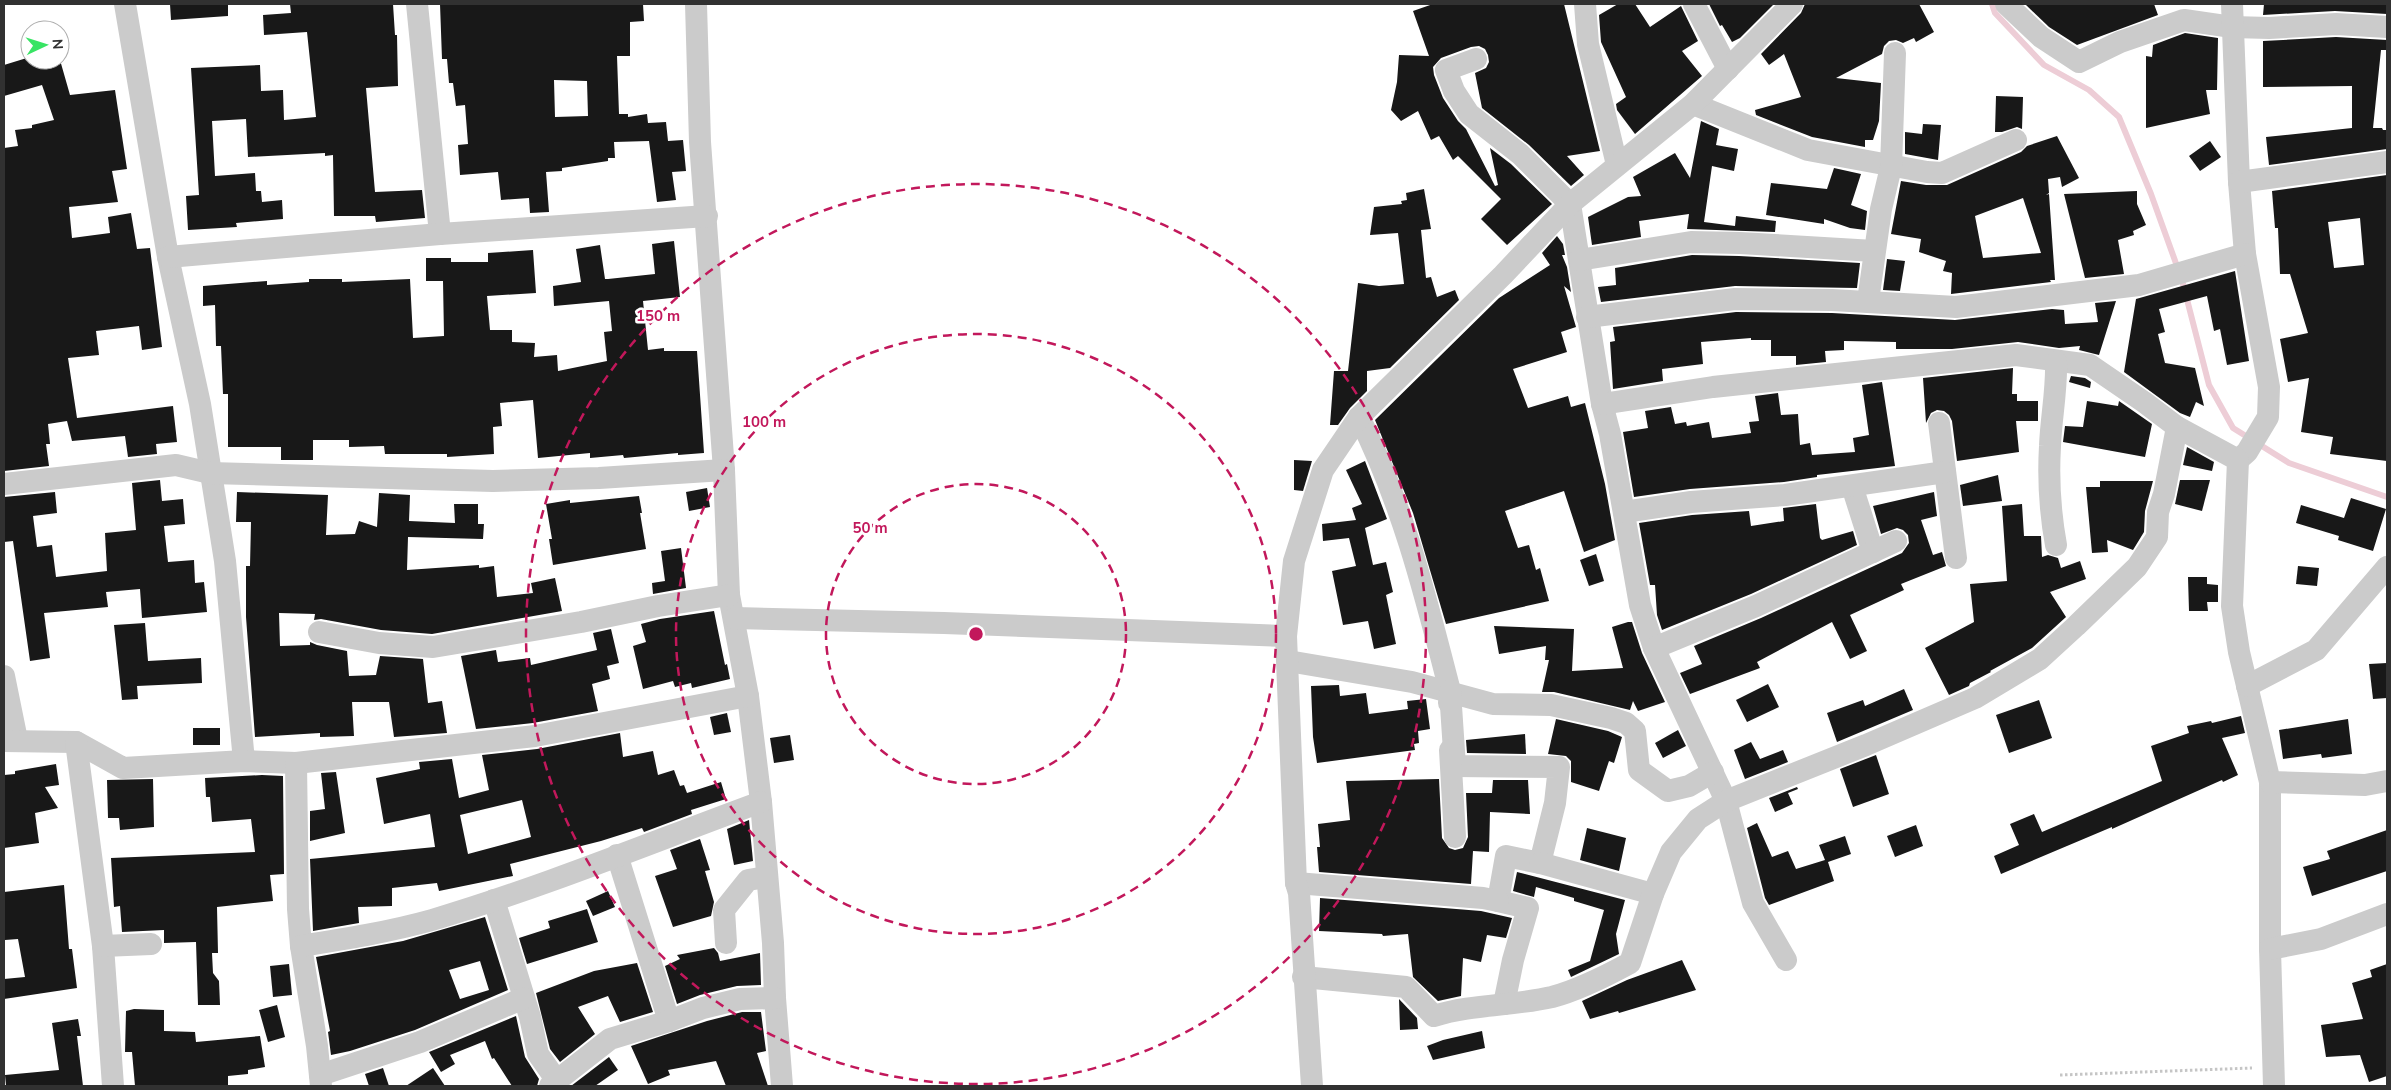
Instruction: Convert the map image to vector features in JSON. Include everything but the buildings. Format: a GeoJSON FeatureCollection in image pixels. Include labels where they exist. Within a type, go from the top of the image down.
{"type":"FeatureCollection","features":[{"type":"Feature","properties":{"kind":"street"},"geometry":{"type":"LineString","coordinates":[[125,4],[168,257],[200,404],[225,561],[244,761]]}},
{"type":"Feature","properties":{"kind":"street"},"geometry":{"type":"LineString","coordinates":[[416,4],[440,234]]}},
{"type":"Feature","properties":{"kind":"street"},"geometry":{"type":"LineString","coordinates":[[696,4],[700,142],[707,216],[724,470],[729,596],[735,618],[748,696],[761,802],[773,943],[774,998],[782,1086]]}},
{"type":"Feature","properties":{"kind":"street"},"geometry":{"type":"LineString","coordinates":[[1585,4],[1588,44],[1617,165]]}},
{"type":"Feature","properties":{"kind":"street"},"geometry":{"type":"LineString","coordinates":[[1694,4],[1728,69]]}},
{"type":"Feature","properties":{"kind":"street"},"geometry":{"type":"LineString","coordinates":[[1312,1086],[1303,977],[1299,893],[1296,883],[1286,636],[1294,561],[1309,508],[1323,470],[1359,417],[1496,282],[1570,204],[1693,104],[1792,4]]}},
{"type":"Feature","properties":{"kind":"street"},"geometry":{"type":"LineString","coordinates":[[2006,4],[2041,37],[2079,62],[2120,42],[2184,20],[2232,27],[2269,28],[2336,24],[2387,27]]}},
{"type":"Feature","properties":{"kind":"street"},"geometry":{"type":"LineString","coordinates":[[2232,4],[2239,182],[2245,254],[2269,387],[2268,417],[2243,456],[2232,606],[2239,652],[2270,782],[2270,949],[2274,1077]]}},
{"type":"Feature","properties":{"kind":"street"},"geometry":{"type":"LineString","coordinates":[[1868,301],[1874,251],[1890,166],[1895,53]]}},
{"type":"Feature","properties":{"kind":"street"},"geometry":{"type":"LineString","coordinates":[[1476,59],[1446,70],[1454,91],[1469,114],[1520,154],[1570,204],[1602,404],[1610,434],[1640,605],[1654,648],[1726,802],[1753,903],[1786,960]]}},
{"type":"Feature","properties":{"kind":"street"},"geometry":{"type":"LineString","coordinates":[[1693,104],[1808,150],[1890,166],[1942,173],[2016,140]]}},
{"type":"Feature","properties":{"kind":"street"},"geometry":{"type":"LineString","coordinates":[[2239,182],[2387,162]]}},
{"type":"Feature","properties":{"kind":"street"},"geometry":{"type":"LineString","coordinates":[[168,257],[440,234],[707,216]]}},
{"type":"Feature","properties":{"kind":"street"},"geometry":{"type":"LineString","coordinates":[[1579,260],[1691,242],[1874,251]]}},
{"type":"Feature","properties":{"kind":"street"},"geometry":{"type":"LineString","coordinates":[[1587,318],[1735,299],[1868,301],[1956,307],[2138,285],[2245,254]]}},
{"type":"Feature","properties":{"kind":"street"},"geometry":{"type":"LineString","coordinates":[[1602,404],[1713,387],[2016,354],[2056,362],[2067,361],[2090,365],[2177,427],[2243,456]]}},
{"type":"Feature","properties":{"kind":"street"},"geometry":{"type":"LineString","coordinates":[[2056,362],[2057,388],[2050,445],[2049,505],[2056,545]]}},
{"type":"Feature","properties":{"kind":"street"},"geometry":{"type":"LineString","coordinates":[[1359,417],[1377,452],[1406,527],[1450,691],[1455,766],[1559,767],[1555,803],[1546,831],[1540,863]]}},
{"type":"Feature","properties":{"kind":"street"},"geometry":{"type":"LineString","coordinates":[[1939,423],[1956,558]]}},
{"type":"Feature","properties":{"kind":"street"},"geometry":{"type":"LineString","coordinates":[[1303,977],[1406,988],[1434,1016],[1453,1010],[1552,996],[1603,977],[1630,963],[1653,894],[1671,852],[1698,819],[1726,802],[1975,698],[2040,659],[2137,567],[2157,537],[2158,512],[2164,494],[2177,427]]}},
{"type":"Feature","properties":{"kind":"street"},"geometry":{"type":"LineString","coordinates":[[4,484],[176,465],[210,473],[493,481],[599,478],[724,470]]}},
{"type":"Feature","properties":{"kind":"street"},"geometry":{"type":"LineString","coordinates":[[1624,512],[1691,502],[1784,495],[1945,472]]}},
{"type":"Feature","properties":{"kind":"street"},"geometry":{"type":"LineString","coordinates":[[1852,486],[1873,552]]}},
{"type":"Feature","properties":{"kind":"street"},"geometry":{"type":"LineString","coordinates":[[1654,648],[1756,606],[1896,541]]}},
{"type":"Feature","properties":{"kind":"street"},"geometry":{"type":"LineString","coordinates":[[2247,686],[2316,650],[2387,567]]}},
{"type":"Feature","properties":{"kind":"street"},"geometry":{"type":"LineString","coordinates":[[319,632],[379,643],[433,647],[581,622],[658,606],[729,596]]}},
{"type":"Feature","properties":{"kind":"street"},"geometry":{"type":"LineString","coordinates":[[735,618],[944,623],[1286,636]]}},
{"type":"Feature","properties":{"kind":"street"},"geometry":{"type":"LineString","coordinates":[[1288,661],[1412,682],[1493,704],[1551,705],[1626,723],[1635,731],[1638,770],[1668,791],[1689,786],[1713,772]]}},
{"type":"Feature","properties":{"kind":"street"},"geometry":{"type":"LineString","coordinates":[[4,676],[10,740],[76,742],[123,768],[244,761],[296,763],[536,736],[748,696]]}},
{"type":"Feature","properties":{"kind":"street"},"geometry":{"type":"LineString","coordinates":[[1450,691],[1448,721],[1456,837]]}},
{"type":"Feature","properties":{"kind":"street"},"geometry":{"type":"LineString","coordinates":[[76,742],[103,946],[113,1086]]}},
{"type":"Feature","properties":{"kind":"street"},"geometry":{"type":"LineString","coordinates":[[296,763],[298,908],[301,946],[318,1046],[320,1081],[420,1042],[524,998]]}},
{"type":"Feature","properties":{"kind":"street"},"geometry":{"type":"LineString","coordinates":[[2270,782],[2365,785],[2387,781]]}},
{"type":"Feature","properties":{"kind":"street"},"geometry":{"type":"LineString","coordinates":[[301,946],[372,934],[430,920],[494,900],[546,883],[761,802]]}},
{"type":"Feature","properties":{"kind":"street"},"geometry":{"type":"LineString","coordinates":[[617,855],[669,1021]]}},
{"type":"Feature","properties":{"kind":"street"},"geometry":{"type":"LineString","coordinates":[[1498,902],[1506,856],[1540,863],[1653,894]]}},
{"type":"Feature","properties":{"kind":"street"},"geometry":{"type":"LineString","coordinates":[[726,943],[724,910],[748,880],[767,877]]}},
{"type":"Feature","properties":{"kind":"street"},"geometry":{"type":"LineString","coordinates":[[1296,883],[1483,898],[1528,908],[1513,960],[1504,1004]]}},
{"type":"Feature","properties":{"kind":"street"},"geometry":{"type":"LineString","coordinates":[[494,900],[524,998],[538,1054],[554,1084],[610,1038],[669,1021],[703,1008],[740,1000],[774,998]]}},
{"type":"Feature","properties":{"kind":"street"},"geometry":{"type":"LineString","coordinates":[[2270,949],[2321,939],[2387,914]]}},
{"type":"Feature","properties":{"kind":"street"},"geometry":{"type":"LineString","coordinates":[[103,946],[151,944]]}},
{"type":"Feature","properties":{"kind":"path"},"geometry":{"type":"LineString","coordinates":[[2060,1075],[2274,1077]]}},
{"type":"Feature","properties":{"kind":"waterway"},"geometry":{"type":"LineString","coordinates":[[1992,4],[1995,13],[2044,65],[2089,90],[2119,117],[2151,194],[2182,280],[2209,385],[2233,428],[2289,463],[2387,497]]}}]}
